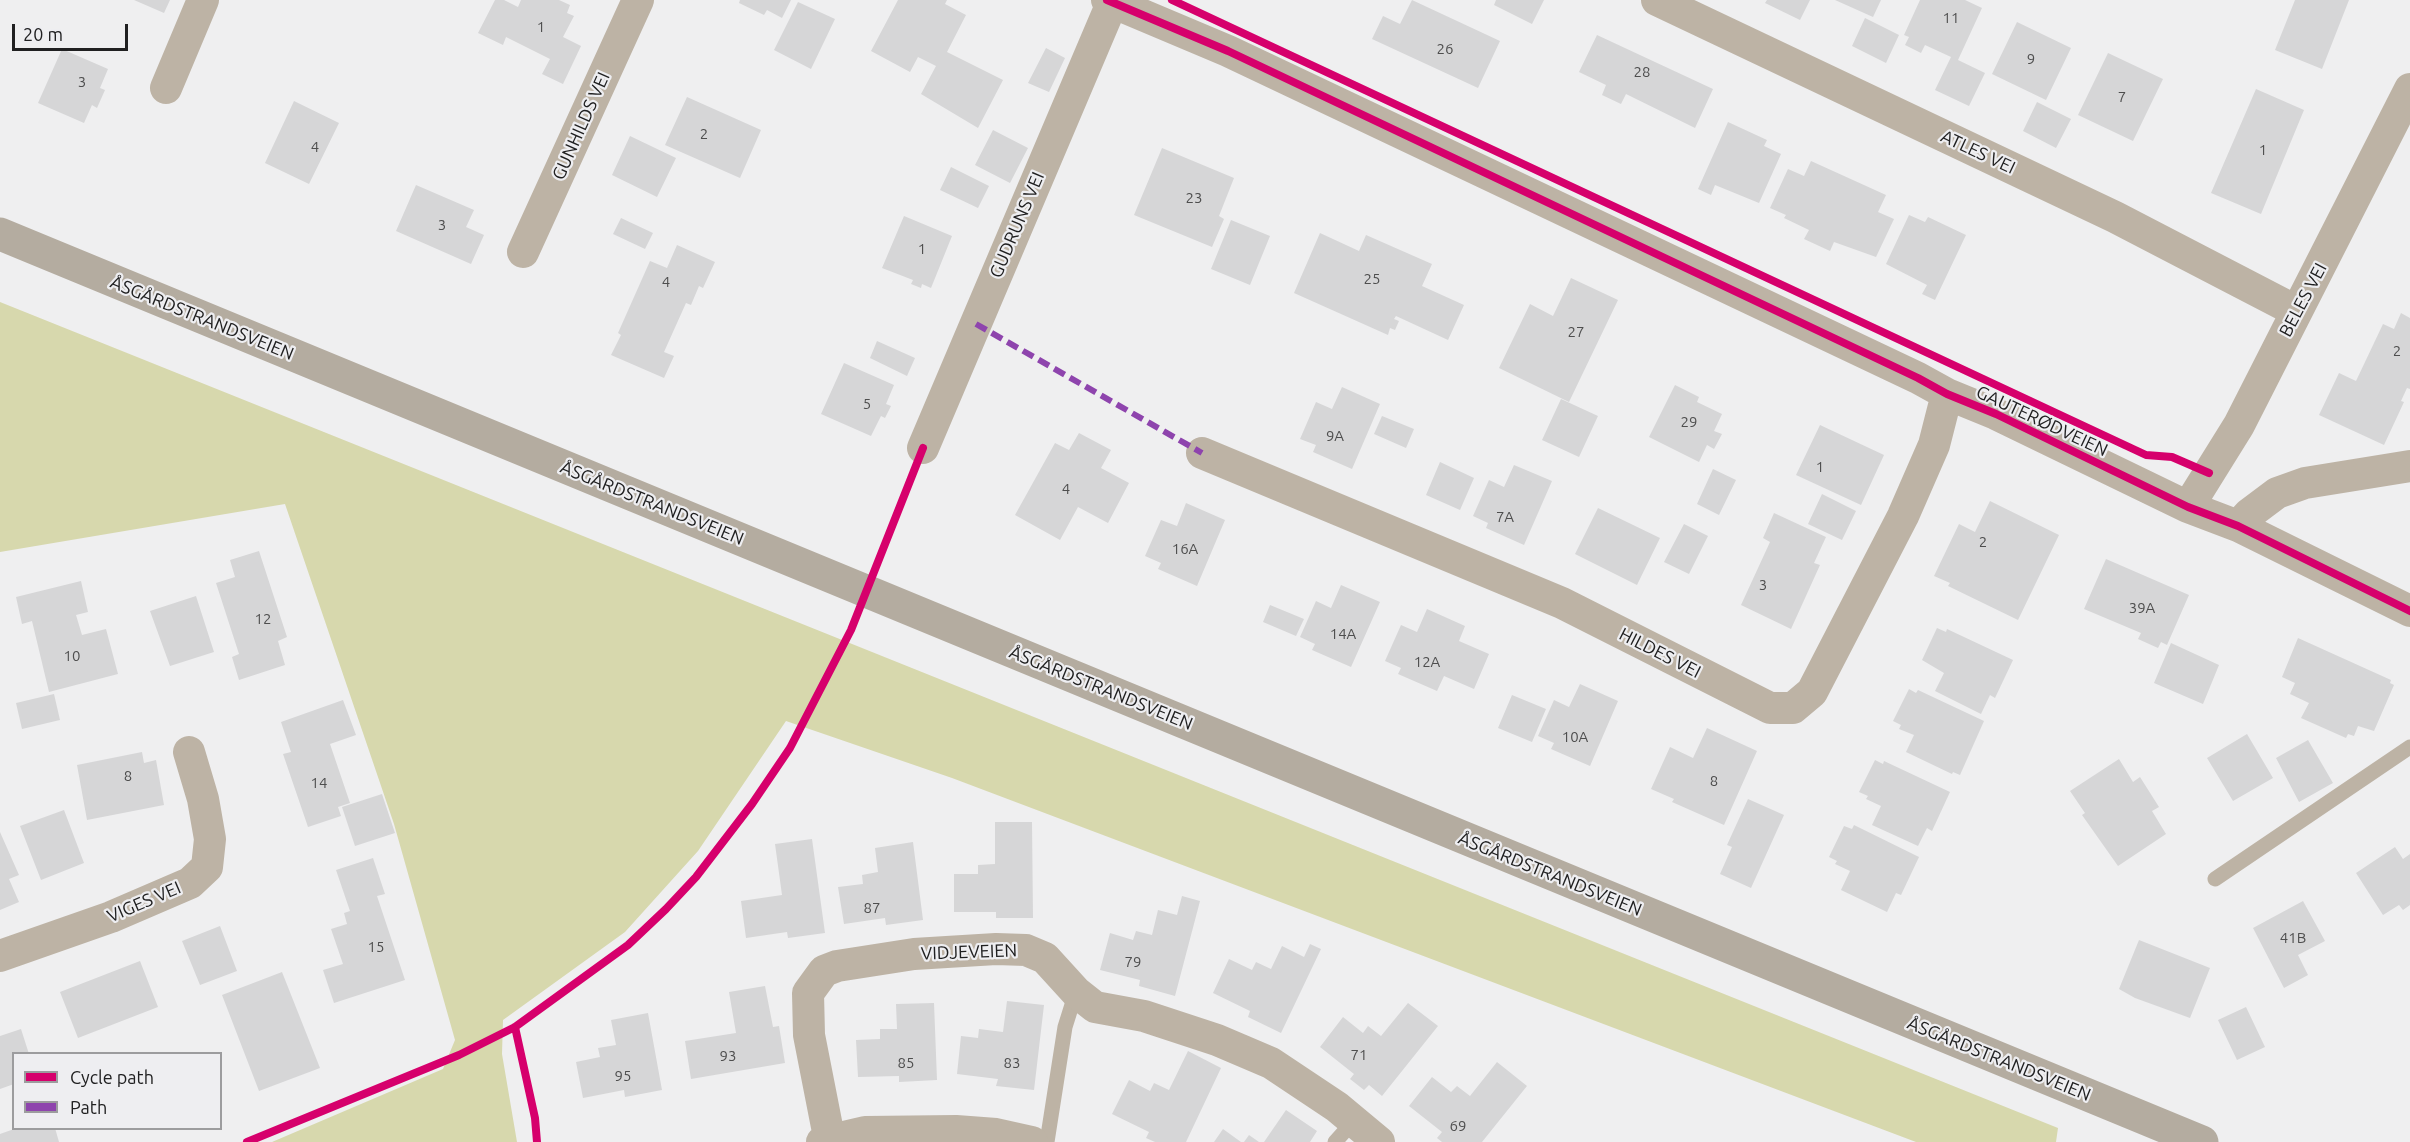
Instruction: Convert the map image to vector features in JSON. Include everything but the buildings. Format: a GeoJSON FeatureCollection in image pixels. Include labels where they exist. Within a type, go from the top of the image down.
{"type":"FeatureCollection","features":[{"type":"Feature","properties":{"kind":"main road","name":"ÅSGÅRDSTRANDSVEIEN"},"geometry":{"type":"LineString","coordinates":[[0,234],[2202,1142]]}},
{"type":"Feature","properties":{"kind":"street"},"geometry":{"type":"LineString","coordinates":[[165,88],[203,0]]}},
{"type":"Feature","properties":{"kind":"street","name":"GUNHILDS VEI"},"geometry":{"type":"LineString","coordinates":[[523,252],[638,0]]}},
{"type":"Feature","properties":{"kind":"street","name":"ATLES VEI"},"geometry":{"type":"LineString","coordinates":[[1657,0],[2115,217],[2296,311]]}},
{"type":"Feature","properties":{"kind":"street","name":"GAUTERØDVEIEN"},"geometry":{"type":"LineString","coordinates":[[1110,1],[1228,51],[1897,368],[1947,394],[1996,414],[2188,507],[2238,526],[2410,610]]}},
{"type":"Feature","properties":{"kind":"street","name":"GUDRUNS VEI"},"geometry":{"type":"LineString","coordinates":[[923,448],[1110,1]]}},
{"type":"Feature","properties":{"kind":"street","name":"BELES VEI"},"geometry":{"type":"LineString","coordinates":[[2188,507],[2239,425],[2410,89]]}},
{"type":"Feature","properties":{"kind":"street","name":"HILDES VEI"},"geometry":{"type":"LineString","coordinates":[[1202,453],[1562,603],[1770,708],[1793,708],[1812,692],[1903,516],[1934,445],[1947,394]]}},
{"type":"Feature","properties":{"kind":"street"},"geometry":{"type":"LineString","coordinates":[[2238,526],[2249,514],[2277,493],[2305,483],[2410,466]]}},
{"type":"Feature","properties":{"kind":"street","name":"VIGES VEI"},"geometry":{"type":"LineString","coordinates":[[0,956],[111,917],[190,883],[207,867],[210,839],[203,799],[189,752]]}},
{"type":"Feature","properties":{"kind":"street","name":"VIDJEVEIEN"},"geometry":{"type":"LineString","coordinates":[[1032,1142],[996,1134],[956,1131],[865,1132],[827,1141],[809,1035],[808,993],[824,971],[837,966],[914,954],[996,949],[1026,950],[1045,958],[1076,992],[1095,1007],[1144,1016],[1217,1040],[1271,1063],[1337,1107],[1344,1132],[1379,1142]]}},
{"type":"Feature","properties":{"kind":"lane"},"geometry":{"type":"LineString","coordinates":[[2215,879],[2410,747]]}},
{"type":"Feature","properties":{"kind":"lane"},"geometry":{"type":"LineString","coordinates":[[1047,1142],[1065,1027],[1076,992]]}},
{"type":"Feature","properties":{"kind":"green space"},"geometry":{"type":"Polygon","coordinates":[[[0,302],[2058,1128],[2056,1142],[1916,1142],[952,778],[786,721],[698,851],[625,932],[503,1020],[502,1054],[517,1142],[272,1142],[443,1069],[455,1040],[394,824],[285,504],[0,552],[0,302]]]}},
{"type":"Feature","properties":{"kind":"marked path"},"geometry":{"type":"LineString","coordinates":[[976,324],[1202,453]]}},
{"type":"Feature","properties":{"kind":"cycle path"},"geometry":{"type":"LineString","coordinates":[[1107,0],[1228,51],[1918,378],[1947,394],[1996,414],[2188,507],[2238,526],[2410,611]]}},
{"type":"Feature","properties":{"kind":"cycle path"},"geometry":{"type":"LineString","coordinates":[[1172,0],[2146,455],[2172,457],[2209,473]]}},
{"type":"Feature","properties":{"kind":"cycle path"},"geometry":{"type":"LineString","coordinates":[[247,1142],[459,1055],[515,1027],[628,945],[666,909],[696,877],[752,804],[790,748],[851,630],[923,448]]}},
{"type":"Feature","properties":{"kind":"cycle path"},"geometry":{"type":"LineString","coordinates":[[515,1027],[535,1118],[537,1142]]}}]}
